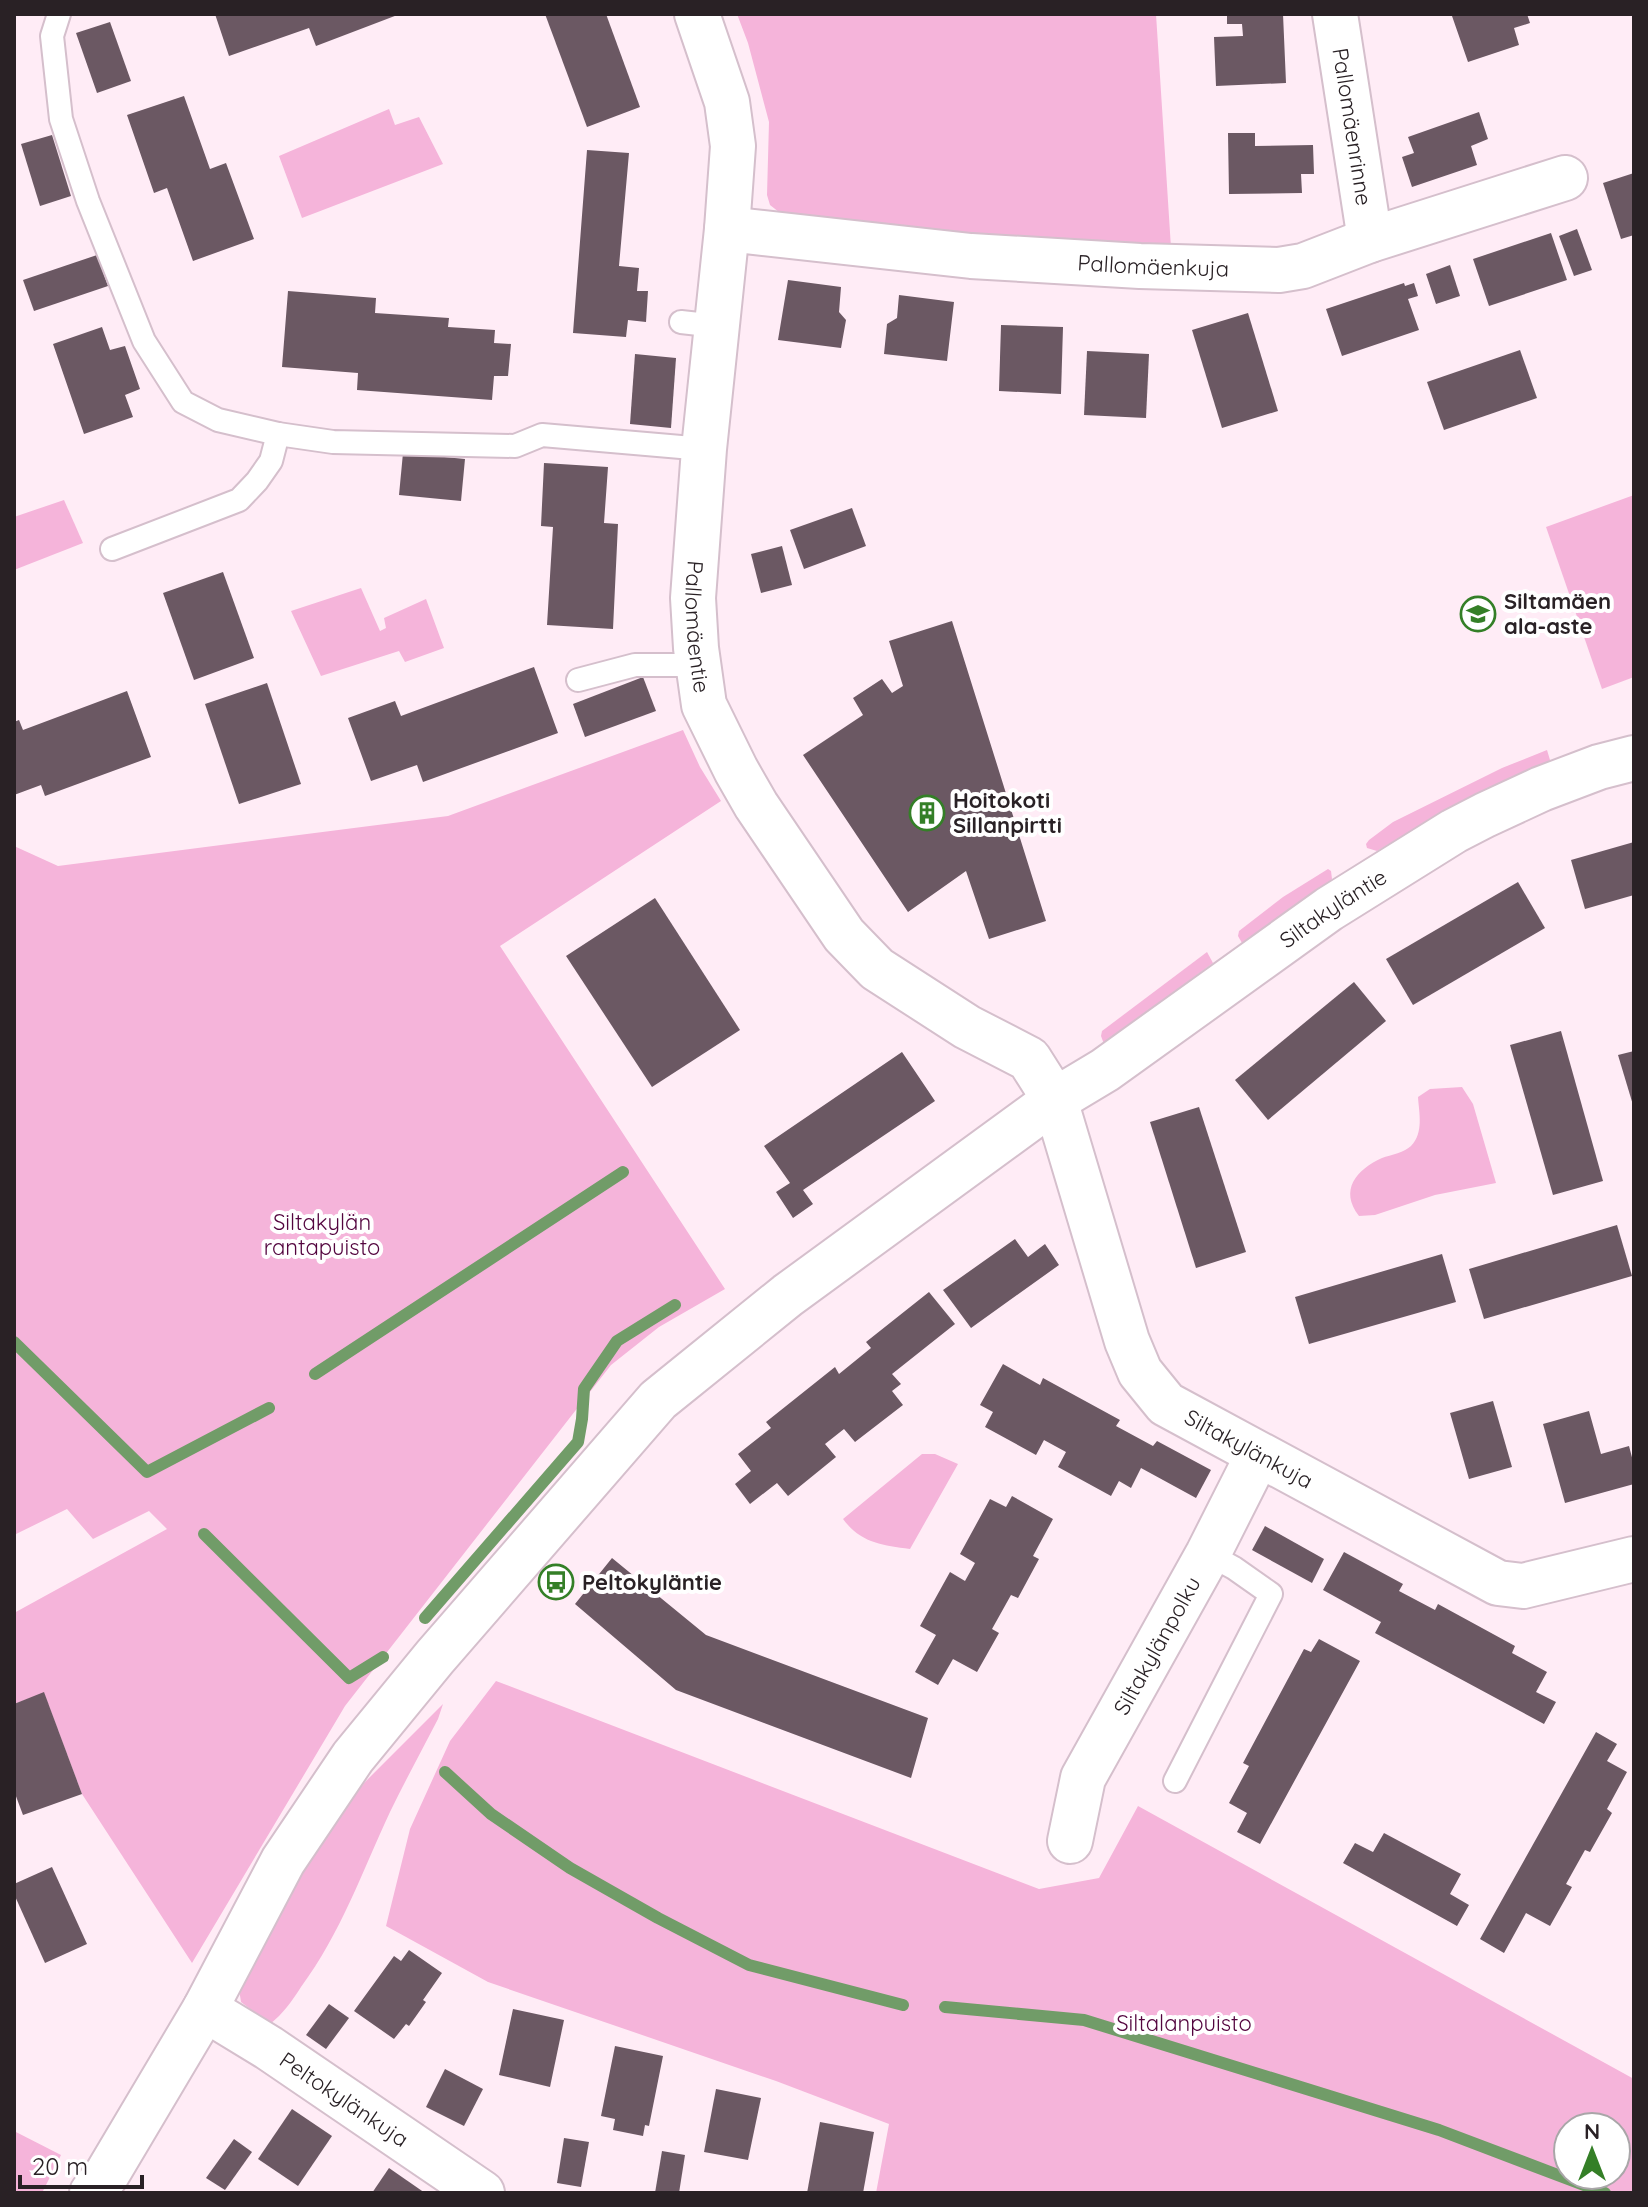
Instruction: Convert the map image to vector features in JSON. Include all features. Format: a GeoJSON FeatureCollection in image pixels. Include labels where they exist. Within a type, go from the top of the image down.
{"type":"FeatureCollection","features":[{"type":"Feature","properties":{"kind":"street","name":"Pallomäentie"},"geometry":{"type":"LineString","coordinates":[[697,14],[727,102],[733,146],[727,229],[699,324],[704,449],[693,598],[704,705],[756,805],[844,935],[877,969],[967,1027],[1029,1059],[1055,1100]]}},
{"type":"Feature","properties":{"kind":"street","name":"Pallomäenrinne"},"geometry":{"type":"LineString","coordinates":[[1335,14],[1370,240]]}},
{"type":"Feature","properties":{"kind":"street","name":"Pallomäenkuja"},"geometry":{"type":"LineString","coordinates":[[727,229],[971,256],[1279,270],[1303,266],[1370,240],[1565,178]]}},
{"type":"Feature","properties":{"kind":"street","name":"Siltakyläntie"},"geometry":{"type":"LineString","coordinates":[[1055,1100],[1105,1070],[1329,909],[1454,831],[1541,789],[1599,767],[1634,758]]}},
{"type":"Feature","properties":{"kind":"street","name":"Siltakylänkuja"},"geometry":{"type":"LineString","coordinates":[[1055,1100],[1127,1341],[1140,1372],[1166,1404],[1498,1583],[1523,1586],[1589,1582],[1634,1559]]}},
{"type":"Feature","properties":{"kind":"street"},"geometry":{"type":"LineString","coordinates":[[92,2193],[107,2174],[205,2009],[283,1861],[353,1757],[435,1657],[658,1400],[788,1295],[1055,1100]]}},
{"type":"Feature","properties":{"kind":"street","name":"Siltakylänpolku"},"geometry":{"type":"LineString","coordinates":[[1070,1841],[1083,1778],[1208,1554],[1258,1455]]}},
{"type":"Feature","properties":{"kind":"street","name":"Peltokylänkuja"},"geometry":{"type":"LineString","coordinates":[[205,2009],[269,2048],[482,2193]]}},
{"type":"Feature","properties":{"kind":"lane"},"geometry":{"type":"LineString","coordinates":[[59,14],[52,36],[61,119],[88,201],[144,341],[183,402],[218,420],[278,434],[333,442],[515,446],[542,435],[704,449]]}},
{"type":"Feature","properties":{"kind":"lane"},"geometry":{"type":"LineString","coordinates":[[112,549],[239,500],[271,461],[278,434]]}},
{"type":"Feature","properties":{"kind":"lane"},"geometry":{"type":"LineString","coordinates":[[578,680],[635,665],[698,665]]}},
{"type":"Feature","properties":{"kind":"lane"},"geometry":{"type":"LineString","coordinates":[[1175,1781],[1271,1594],[1208,1554]]}},
{"type":"Feature","properties":{"kind":"green space"},"geometry":{"type":"Polygon","coordinates":[[[737,14],[1156,14],[1171,248],[988,239],[784,216],[770,205],[767,195],[769,122],[737,14]]]}},
{"type":"Feature","properties":{"kind":"green space"},"geometry":{"type":"Polygon","coordinates":[[[389,109],[395,125],[419,117],[443,164],[302,218],[279,156],[389,109]]]}},
{"type":"Feature","properties":{"kind":"green space"},"geometry":{"type":"Polygon","coordinates":[[[1634,495],[1634,677],[1602,689],[1546,527],[1634,495]]]}},
{"type":"Feature","properties":{"kind":"green space"},"geometry":{"type":"Polygon","coordinates":[[[64,500],[83,543],[14,570],[14,517],[64,500]]]}},
{"type":"Feature","properties":{"kind":"green space"},"geometry":{"type":"Polygon","coordinates":[[[361,588],[380,631],[386,628],[384,618],[426,599],[444,648],[405,662],[399,651],[321,676],[291,611],[361,588]]]}},
{"type":"Feature","properties":{"kind":"green space","name":"Siltakylän rantapuisto"},"geometry":{"type":"Polygon","coordinates":[[[683,730],[700,767],[721,801],[500,946],[725,1289],[659,1327],[611,1365],[345,1706],[192,1963],[82,1794],[44,1693],[14,1704],[14,1613],[167,1529],[149,1511],[93,1539],[67,1509],[14,1535],[14,846],[58,866],[448,816],[683,730]]]}},
{"type":"Feature","properties":{"kind":"green space"},"geometry":{"type":"Polygon","coordinates":[[[1547,750],[1550,760],[1547,764],[1445,812],[1377,851],[1367,848],[1369,840],[1393,822],[1502,768],[1547,750]]]}},
{"type":"Feature","properties":{"kind":"green space"},"geometry":{"type":"Polygon","coordinates":[[[1328,869],[1332,879],[1326,885],[1242,943],[1239,931],[1283,897],[1328,869]]]}},
{"type":"Feature","properties":{"kind":"green space"},"geometry":{"type":"Polygon","coordinates":[[[1207,952],[1213,963],[1104,1044],[1102,1031],[1207,952]]]}},
{"type":"Feature","properties":{"kind":"green space"},"geometry":{"type":"Polygon","coordinates":[[[1462,1087],[1473,1104],[1496,1183],[1435,1195],[1375,1215],[1359,1216],[1350,1198],[1353,1182],[1365,1168],[1405,1150],[1415,1141],[1420,1123],[1418,1097],[1430,1089],[1462,1087]]]}},
{"type":"Feature","properties":{"kind":"green space"},"geometry":{"type":"Polygon","coordinates":[[[922,1454],[935,1454],[958,1464],[910,1549],[872,1542],[850,1527],[843,1519],[922,1454]]]}},
{"type":"Feature","properties":{"kind":"green space","name":"Siltalanpuisto"},"geometry":{"type":"Polygon","coordinates":[[[496,1681],[1039,1889],[1099,1878],[1138,1806],[1634,2079],[1634,2193],[876,2193],[889,2124],[776,2081],[488,1982],[386,1926],[410,1829],[450,1741],[496,1681]]]}},
{"type":"Feature","properties":{"kind":"green space"},"geometry":{"type":"Polygon","coordinates":[[[443,1704],[328,1945],[291,2002],[270,2024],[241,2002],[239,1989],[242,1975],[319,1841],[365,1782],[443,1704]]]}},
{"type":"Feature","properties":{"kind":"green space"},"geometry":{"type":"Polygon","coordinates":[[[14,2131],[61,2155],[42,2193],[14,2193],[14,2131]]]}},
{"type":"Feature","properties":{"kind":"building"},"geometry":{"type":"Polygon","coordinates":[[[215,14],[400,14],[316,46],[309,28],[229,56],[215,14]]]}},
{"type":"Feature","properties":{"kind":"building"},"geometry":{"type":"Polygon","coordinates":[[[545,14],[606,14],[640,107],[587,127],[545,14]]]}},
{"type":"Feature","properties":{"kind":"building"},"geometry":{"type":"Polygon","coordinates":[[[1227,14],[1283,14],[1286,83],[1216,86],[1214,37],[1243,36],[1242,24],[1227,24],[1227,14]]]}},
{"type":"Feature","properties":{"kind":"building"},"geometry":{"type":"Polygon","coordinates":[[[1527,14],[1530,23],[1514,28],[1519,45],[1468,62],[1452,16],[1527,14]]]}},
{"type":"Feature","properties":{"kind":"building"},"geometry":{"type":"Polygon","coordinates":[[[110,22],[131,81],[97,93],[76,33],[110,22]]]}},
{"type":"Feature","properties":{"kind":"building"},"geometry":{"type":"Polygon","coordinates":[[[184,96],[210,169],[226,163],[254,239],[193,261],[167,188],[154,193],[127,115],[184,96]]]}},
{"type":"Feature","properties":{"kind":"building"},"geometry":{"type":"Polygon","coordinates":[[[1479,112],[1488,139],[1471,146],[1477,165],[1412,187],[1402,157],[1414,153],[1408,137],[1479,112]]]}},
{"type":"Feature","properties":{"kind":"building"},"geometry":{"type":"Polygon","coordinates":[[[1228,133],[1255,133],[1255,146],[1313,145],[1314,174],[1301,174],[1302,193],[1229,194],[1228,133]]]}},
{"type":"Feature","properties":{"kind":"building"},"geometry":{"type":"Polygon","coordinates":[[[52,135],[71,196],[40,206],[21,144],[52,135]]]}},
{"type":"Feature","properties":{"kind":"building"},"geometry":{"type":"Polygon","coordinates":[[[587,150],[629,153],[619,266],[639,268],[637,291],[648,291],[646,322],[628,320],[626,337],[573,333],[587,150]]]}},
{"type":"Feature","properties":{"kind":"building"},"geometry":{"type":"Polygon","coordinates":[[[1634,173],[1634,235],[1621,239],[1603,183],[1634,173]]]}},
{"type":"Feature","properties":{"kind":"building"},"geometry":{"type":"Polygon","coordinates":[[[1577,229],[1592,270],[1574,276],[1559,236],[1577,229]]]}},
{"type":"Feature","properties":{"kind":"building"},"geometry":{"type":"Polygon","coordinates":[[[1551,233],[1567,280],[1489,306],[1473,259],[1551,233]]]}},
{"type":"Feature","properties":{"kind":"building"},"geometry":{"type":"Polygon","coordinates":[[[97,255],[108,286],[34,311],[23,280],[97,255]]]}},
{"type":"Feature","properties":{"kind":"building"},"geometry":{"type":"Polygon","coordinates":[[[1450,265],[1460,296],[1436,304],[1426,274],[1450,265]]]}},
{"type":"Feature","properties":{"kind":"building"},"geometry":{"type":"Polygon","coordinates":[[[788,280],[841,287],[839,312],[846,320],[841,348],[778,340],[788,280]]]}},
{"type":"Feature","properties":{"kind":"building"},"geometry":{"type":"Polygon","coordinates":[[[1404,283],[1405,286],[1414,283],[1418,296],[1408,299],[1419,330],[1342,356],[1326,309],[1404,283]]]}},
{"type":"Feature","properties":{"kind":"building"},"geometry":{"type":"Polygon","coordinates":[[[288,291],[376,298],[375,313],[449,318],[448,327],[495,330],[494,343],[511,344],[508,376],[494,376],[492,400],[357,390],[358,373],[282,367],[288,291]]]}},
{"type":"Feature","properties":{"kind":"building"},"geometry":{"type":"Polygon","coordinates":[[[899,295],[954,302],[947,361],[884,354],[887,324],[897,318],[899,295]]]}},
{"type":"Feature","properties":{"kind":"building"},"geometry":{"type":"Polygon","coordinates":[[[1248,313],[1278,411],[1222,428],[1192,330],[1248,313]]]}},
{"type":"Feature","properties":{"kind":"building"},"geometry":{"type":"Polygon","coordinates":[[[1001,325],[1063,327],[1061,394],[999,391],[1001,325]]]}},
{"type":"Feature","properties":{"kind":"building"},"geometry":{"type":"Polygon","coordinates":[[[102,327],[110,350],[125,346],[140,389],[125,395],[133,417],[84,434],[53,344],[102,327]]]}},
{"type":"Feature","properties":{"kind":"building"},"geometry":{"type":"Polygon","coordinates":[[[1520,350],[1537,398],[1444,430],[1427,382],[1520,350]]]}},
{"type":"Feature","properties":{"kind":"building"},"geometry":{"type":"Polygon","coordinates":[[[1087,351],[1149,354],[1146,418],[1084,415],[1087,351]]]}},
{"type":"Feature","properties":{"kind":"building"},"geometry":{"type":"Polygon","coordinates":[[[635,354],[676,358],[671,428],[630,424],[635,354]]]}},
{"type":"Feature","properties":{"kind":"building"},"geometry":{"type":"Polygon","coordinates":[[[403,453],[465,459],[461,501],[399,495],[403,453]]]}},
{"type":"Feature","properties":{"kind":"building"},"geometry":{"type":"Polygon","coordinates":[[[544,463],[608,467],[604,523],[618,524],[613,629],[547,625],[553,527],[541,526],[544,463]]]}},
{"type":"Feature","properties":{"kind":"building"},"geometry":{"type":"Polygon","coordinates":[[[852,508],[866,546],[804,569],[790,530],[852,508]]]}},
{"type":"Feature","properties":{"kind":"building"},"geometry":{"type":"Polygon","coordinates":[[[782,546],[792,585],[761,593],[751,554],[782,546]]]}},
{"type":"Feature","properties":{"kind":"building"},"geometry":{"type":"Polygon","coordinates":[[[223,572],[254,658],[194,680],[163,593],[223,572]]]}},
{"type":"Feature","properties":{"kind":"building","name":"Hoitokoti Sillanpirtti"},"geometry":{"type":"Polygon","coordinates":[[[952,621],[1046,921],[989,939],[966,871],[908,912],[803,755],[863,715],[853,698],[882,679],[892,693],[903,686],[889,641],[952,621]]]}},
{"type":"Feature","properties":{"kind":"building"},"geometry":{"type":"Polygon","coordinates":[[[534,667],[558,733],[423,782],[417,765],[371,781],[348,718],[395,701],[401,716],[534,667]]]}},
{"type":"Feature","properties":{"kind":"building"},"geometry":{"type":"Polygon","coordinates":[[[643,677],[656,711],[585,737],[573,704],[643,677]]]}},
{"type":"Feature","properties":{"kind":"building"},"geometry":{"type":"Polygon","coordinates":[[[267,683],[301,784],[239,804],[205,704],[267,683]]]}},
{"type":"Feature","properties":{"kind":"building"},"geometry":{"type":"Polygon","coordinates":[[[127,691],[151,757],[45,796],[41,785],[14,795],[14,722],[19,720],[23,730],[127,691]]]}},
{"type":"Feature","properties":{"kind":"building"},"geometry":{"type":"Polygon","coordinates":[[[1634,842],[1634,895],[1585,909],[1571,860],[1634,842]]]}},
{"type":"Feature","properties":{"kind":"building"},"geometry":{"type":"Polygon","coordinates":[[[1518,882],[1545,928],[1413,1005],[1386,959],[1518,882]]]}},
{"type":"Feature","properties":{"kind":"building"},"geometry":{"type":"Polygon","coordinates":[[[655,898],[740,1030],[652,1087],[566,956],[655,898]]]}},
{"type":"Feature","properties":{"kind":"building"},"geometry":{"type":"Polygon","coordinates":[[[1354,982],[1386,1021],[1268,1120],[1235,1080],[1354,982]]]}},
{"type":"Feature","properties":{"kind":"building"},"geometry":{"type":"Polygon","coordinates":[[[1561,1031],[1603,1181],[1553,1195],[1510,1045],[1561,1031]]]}},
{"type":"Feature","properties":{"kind":"building"},"geometry":{"type":"Polygon","coordinates":[[[1634,1051],[1634,1104],[1633,1105],[1618,1055],[1634,1051]]]}},
{"type":"Feature","properties":{"kind":"building"},"geometry":{"type":"Polygon","coordinates":[[[902,1052],[935,1101],[803,1190],[813,1204],[793,1218],[776,1192],[790,1183],[764,1146],[902,1052]]]}},
{"type":"Feature","properties":{"kind":"building"},"geometry":{"type":"Polygon","coordinates":[[[1199,1107],[1246,1252],[1196,1268],[1150,1122],[1199,1107]]]}},
{"type":"Feature","properties":{"kind":"building"},"geometry":{"type":"Polygon","coordinates":[[[1617,1225],[1632,1276],[1484,1319],[1469,1269],[1617,1225]]]}},
{"type":"Feature","properties":{"kind":"building"},"geometry":{"type":"Polygon","coordinates":[[[1015,1239],[1028,1257],[1045,1244],[1059,1265],[971,1328],[943,1290],[1015,1239]]]}},
{"type":"Feature","properties":{"kind":"building"},"geometry":{"type":"Polygon","coordinates":[[[1442,1254],[1456,1302],[1309,1344],[1295,1297],[1442,1254]]]}},
{"type":"Feature","properties":{"kind":"building"},"geometry":{"type":"Polygon","coordinates":[[[929,1292],[955,1324],[892,1374],[901,1384],[892,1391],[903,1405],[855,1442],[844,1429],[825,1444],[836,1457],[788,1496],[777,1483],[750,1504],[735,1484],[751,1471],[738,1454],[771,1428],[766,1422],[835,1367],[839,1374],[871,1348],[866,1342],[929,1292]]]}},
{"type":"Feature","properties":{"kind":"building"},"geometry":{"type":"Polygon","coordinates":[[[1003,1364],[1040,1385],[1043,1378],[1120,1420],[1116,1426],[1153,1446],[1157,1441],[1211,1470],[1196,1498],[1141,1468],[1131,1488],[1119,1481],[1111,1496],[1058,1467],[1066,1452],[1044,1440],[1036,1455],[985,1427],[993,1412],[980,1405],[1003,1364]]]}},
{"type":"Feature","properties":{"kind":"building"},"geometry":{"type":"Polygon","coordinates":[[[1493,1401],[1512,1467],[1469,1479],[1450,1413],[1493,1401]]]}},
{"type":"Feature","properties":{"kind":"building"},"geometry":{"type":"Polygon","coordinates":[[[1589,1411],[1601,1454],[1629,1446],[1634,1465],[1634,1484],[1565,1503],[1543,1424],[1589,1411]]]}},
{"type":"Feature","properties":{"kind":"building"},"geometry":{"type":"Polygon","coordinates":[[[1012,1496],[1053,1519],[1033,1556],[1039,1559],[1018,1598],[1011,1595],[992,1629],[999,1633],[977,1672],[953,1659],[938,1685],[915,1672],[936,1635],[920,1626],[950,1572],[965,1581],[975,1563],[960,1554],[990,1499],[1006,1507],[1012,1496]]]}},
{"type":"Feature","properties":{"kind":"building"},"geometry":{"type":"Polygon","coordinates":[[[1265,1526],[1324,1559],[1312,1583],[1252,1550],[1265,1526]]]}},
{"type":"Feature","properties":{"kind":"building"},"geometry":{"type":"Polygon","coordinates":[[[1344,1552],[1403,1584],[1399,1591],[1435,1610],[1438,1604],[1515,1646],[1512,1653],[1547,1672],[1536,1692],[1556,1702],[1544,1724],[1375,1633],[1381,1622],[1323,1590],[1344,1552]]]}},
{"type":"Feature","properties":{"kind":"building"},"geometry":{"type":"Polygon","coordinates":[[[612,1558],[706,1635],[928,1718],[911,1778],[676,1690],[575,1604],[612,1558]]]}},
{"type":"Feature","properties":{"kind":"building"},"geometry":{"type":"Polygon","coordinates":[[[1319,1639],[1360,1661],[1260,1844],[1237,1832],[1247,1813],[1229,1803],[1249,1766],[1243,1763],[1304,1649],[1311,1652],[1319,1639]]]}},
{"type":"Feature","properties":{"kind":"building"},"geometry":{"type":"Polygon","coordinates":[[[44,1692],[82,1794],[23,1815],[14,1791],[14,1704],[44,1692]]]}},
{"type":"Feature","properties":{"kind":"building"},"geometry":{"type":"Polygon","coordinates":[[[1596,1732],[1617,1744],[1607,1761],[1627,1772],[1607,1809],[1612,1813],[1590,1852],[1585,1850],[1566,1884],[1572,1887],[1550,1926],[1526,1913],[1504,1953],[1480,1939],[1596,1732]]]}},
{"type":"Feature","properties":{"kind":"building"},"geometry":{"type":"Polygon","coordinates":[[[1384,1833],[1461,1874],[1450,1894],[1469,1905],[1457,1926],[1343,1863],[1355,1843],[1373,1852],[1384,1833]]]}},
{"type":"Feature","properties":{"kind":"building"},"geometry":{"type":"Polygon","coordinates":[[[52,1867],[87,1944],[45,1963],[14,1894],[14,1884],[52,1867]]]}},
{"type":"Feature","properties":{"kind":"building"},"geometry":{"type":"Polygon","coordinates":[[[409,1950],[442,1973],[409,2026],[406,2024],[394,2039],[354,2011],[394,1956],[401,1961],[409,1950]]]}},
{"type":"Feature","properties":{"kind":"building"},"geometry":{"type":"Polygon","coordinates":[[[329,2004],[349,2018],[326,2049],[306,2035],[329,2004]]]}},
{"type":"Feature","properties":{"kind":"building"},"geometry":{"type":"Polygon","coordinates":[[[513,2009],[564,2020],[550,2087],[499,2075],[513,2009]]]}},
{"type":"Feature","properties":{"kind":"building"},"geometry":{"type":"Polygon","coordinates":[[[615,2046],[663,2056],[649,2126],[645,2125],[643,2136],[613,2130],[615,2119],[601,2116],[615,2046]]]}},
{"type":"Feature","properties":{"kind":"building"},"geometry":{"type":"Polygon","coordinates":[[[445,2069],[483,2089],[464,2126],[426,2107],[445,2069]]]}},
{"type":"Feature","properties":{"kind":"building"},"geometry":{"type":"Polygon","coordinates":[[[716,2089],[761,2098],[748,2160],[704,2152],[716,2089]]]}},
{"type":"Feature","properties":{"kind":"building"},"geometry":{"type":"Polygon","coordinates":[[[292,2109],[332,2136],[298,2186],[258,2159],[292,2109]]]}},
{"type":"Feature","properties":{"kind":"building"},"geometry":{"type":"Polygon","coordinates":[[[820,2122],[874,2132],[863,2193],[807,2193],[820,2122]]]}},
{"type":"Feature","properties":{"kind":"building"},"geometry":{"type":"Polygon","coordinates":[[[564,2138],[589,2142],[581,2187],[557,2183],[564,2138]]]}},
{"type":"Feature","properties":{"kind":"building"},"geometry":{"type":"Polygon","coordinates":[[[234,2139],[252,2152],[225,2190],[206,2178],[234,2139]]]}},
{"type":"Feature","properties":{"kind":"building"},"geometry":{"type":"Polygon","coordinates":[[[662,2151],[685,2155],[679,2193],[655,2193],[662,2151]]]}},
{"type":"Feature","properties":{"kind":"building"},"geometry":{"type":"Polygon","coordinates":[[[389,2168],[425,2193],[372,2193],[389,2168]]]}},
{"type":"Feature","properties":{"kind":"waterway"},"geometry":{"type":"LineString","coordinates":[[315,1374],[623,1172]]}},
{"type":"Feature","properties":{"kind":"waterway"},"geometry":{"type":"LineString","coordinates":[[425,1618],[578,1442],[584,1389],[617,1341],[675,1305]]}},
{"type":"Feature","properties":{"kind":"waterway"},"geometry":{"type":"LineString","coordinates":[[14,1342],[147,1472],[269,1408]]}},
{"type":"Feature","properties":{"kind":"waterway"},"geometry":{"type":"LineString","coordinates":[[204,1534],[349,1678],[383,1657]]}},
{"type":"Feature","properties":{"kind":"waterway"},"geometry":{"type":"LineString","coordinates":[[445,1772],[491,1814],[570,1868],[749,1965],[903,2005]]}},
{"type":"Feature","properties":{"kind":"waterway"},"geometry":{"type":"LineString","coordinates":[[945,2007],[1084,2020],[1439,2130],[1605,2193]]}},
{"type":"Feature","properties":{"kind":"place","name":"Siltamäen ala-aste"},"geometry":{"type":"Point","coordinates":[1478,614]}},
{"type":"Feature","properties":{"kind":"place","name":"Hoitokoti Sillanpirtti"},"geometry":{"type":"Point","coordinates":[927,813]}},
{"type":"Feature","properties":{"kind":"place","name":"Peltokyläntie"},"geometry":{"type":"Point","coordinates":[556,1582]}}]}
